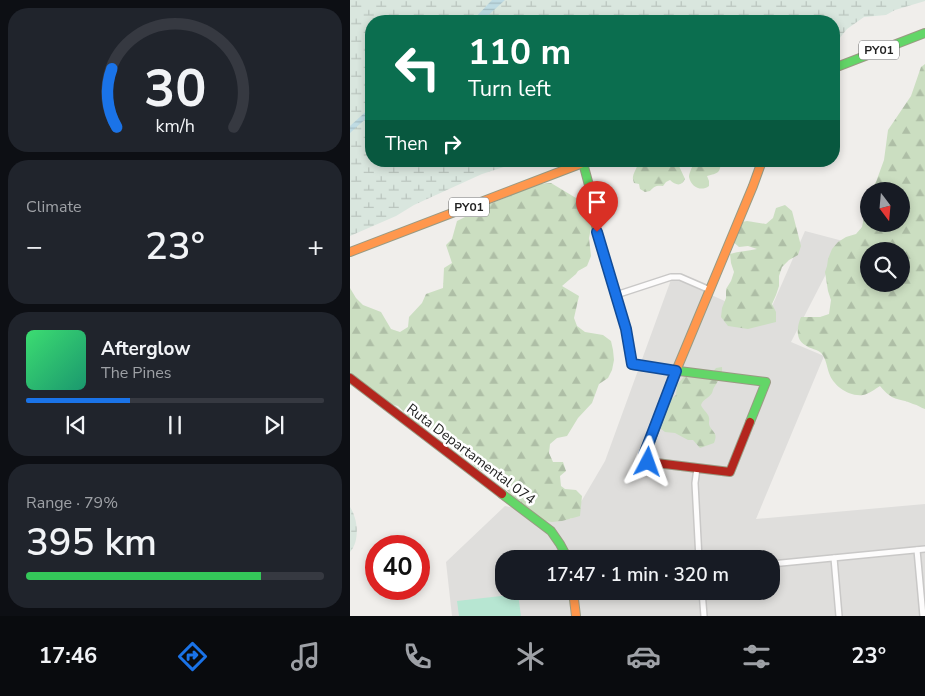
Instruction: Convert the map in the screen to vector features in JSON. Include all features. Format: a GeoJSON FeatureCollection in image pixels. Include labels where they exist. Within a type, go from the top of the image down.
{"type":"FeatureCollection","features":[{"type":"Feature","properties":{"kind":"main road","name":"PY01"},"geometry":{"type":"LineString","coordinates":[[840,66],[925,33]]}},
{"type":"Feature","properties":{"kind":"main road","name":"PY01"},"geometry":{"type":"LineString","coordinates":[[350,252],[572,167]]}},
{"type":"Feature","properties":{"kind":"main road"},"geometry":{"type":"LineString","coordinates":[[586,167],[597,232],[626,329],[632,364],[676,371],[766,382],[730,472],[648,462],[644,459],[647,446],[676,371],[760,167]]}},
{"type":"Feature","properties":{"kind":"main road","name":"Ruta Departamental 074"},"geometry":{"type":"LineString","coordinates":[[350,378],[551,531],[563,550]]}},
{"type":"Feature","properties":{"kind":"main road"},"geometry":{"type":"LineString","coordinates":[[574,600],[576,616]]}},
{"type":"Feature","properties":{"kind":"street"},"geometry":{"type":"LineString","coordinates":[[616,295],[680,277],[710,290]]}},
{"type":"Feature","properties":{"kind":"street"},"geometry":{"type":"LineString","coordinates":[[697,468],[695,483],[699,550]]}},
{"type":"Feature","properties":{"kind":"street"},"geometry":{"type":"LineString","coordinates":[[780,563],[925,549]]}},
{"type":"Feature","properties":{"kind":"street"},"geometry":{"type":"LineString","coordinates":[[917,550],[923,616]]}},
{"type":"Feature","properties":{"kind":"street"},"geometry":{"type":"LineString","coordinates":[[834,558],[840,616]]}},
{"type":"Feature","properties":{"kind":"street"},"geometry":{"type":"LineString","coordinates":[[703,600],[704,616]]}},
{"type":"Feature","properties":{"kind":"shaded area"},"geometry":{"type":"Polygon","coordinates":[[[805,231],[843,241],[791,342],[824,356],[756,519],[925,504],[925,616],[452,616],[446,562],[505,506],[571,519],[605,461],[672,277],[766,320],[805,231]]]}},
{"type":"Feature","properties":{"kind":"green space"},"geometry":{"type":"Polygon","coordinates":[[[350,0],[925,0],[886,15],[864,17],[847,29],[840,38],[840,15],[365,15],[365,167],[504,167],[482,174],[350,236],[350,0]]]}},
{"type":"Feature","properties":{"kind":"green space"},"geometry":{"type":"Polygon","coordinates":[[[925,64],[925,409],[892,397],[880,386],[870,393],[863,395],[847,392],[834,382],[822,354],[807,346],[798,336],[801,317],[820,317],[829,314],[831,300],[825,272],[832,249],[838,242],[856,234],[860,229],[860,232],[910,232],[910,182],[876,182],[884,160],[888,130],[911,96],[921,67],[925,64]]]}},
{"type":"Feature","properties":{"kind":"green space"},"geometry":{"type":"Polygon","coordinates":[[[637,167],[679,167],[685,179],[679,184],[670,180],[663,186],[656,186],[650,191],[645,192],[640,189],[639,184],[634,183],[634,174],[637,167]]]}},
{"type":"Feature","properties":{"kind":"green space"},"geometry":{"type":"Polygon","coordinates":[[[692,167],[720,167],[718,172],[707,176],[709,186],[703,189],[694,186],[690,181],[689,174],[692,167]]]}},
{"type":"Feature","properties":{"kind":"green space"},"geometry":{"type":"Polygon","coordinates":[[[551,183],[581,201],[583,208],[593,218],[589,238],[591,256],[587,266],[578,271],[562,286],[579,296],[574,318],[577,326],[585,332],[603,335],[611,341],[614,360],[608,378],[599,384],[592,403],[578,418],[567,436],[557,438],[550,444],[549,453],[553,462],[563,462],[566,471],[560,476],[561,486],[565,489],[576,490],[582,496],[580,516],[552,522],[532,519],[493,476],[474,466],[471,461],[461,455],[450,444],[444,442],[436,431],[412,422],[398,406],[386,401],[350,377],[350,288],[363,305],[381,312],[391,329],[400,332],[408,327],[409,317],[422,303],[426,294],[443,288],[444,268],[452,263],[446,245],[452,239],[457,221],[484,211],[490,204],[510,196],[520,186],[551,183]]]}},
{"type":"Feature","properties":{"kind":"green space"},"geometry":{"type":"Polygon","coordinates":[[[785,205],[792,211],[801,246],[798,255],[782,267],[779,276],[779,286],[772,304],[776,312],[776,322],[748,329],[728,326],[721,317],[726,298],[726,289],[734,272],[730,254],[757,249],[748,246],[739,247],[731,240],[737,223],[747,221],[766,224],[773,218],[776,208],[785,205]]]}},
{"type":"Feature","properties":{"kind":"green space"},"geometry":{"type":"Polygon","coordinates":[[[722,367],[721,376],[712,393],[701,405],[708,415],[710,427],[715,434],[714,443],[700,448],[693,440],[688,440],[675,433],[665,432],[661,429],[660,420],[666,411],[668,402],[676,395],[677,385],[687,373],[710,375],[716,368],[722,367]]]}},
{"type":"Feature","properties":{"kind":"green space"},"geometry":{"type":"Polygon","coordinates":[[[350,507],[355,518],[357,536],[350,552],[350,507]]]}},
{"type":"Feature","properties":{"kind":"green space"},"geometry":{"type":"Polygon","coordinates":[[[495,597],[495,600],[519,600],[521,616],[459,616],[457,601],[495,597]]]}},
{"type":"Feature","properties":{"kind":"water"},"geometry":{"type":"Polygon","coordinates":[[[492,0],[505,0],[489,15],[478,15],[492,0]]]}},
{"type":"Feature","properties":{"kind":"water"},"geometry":{"type":"Polygon","coordinates":[[[365,112],[365,119],[350,133],[350,126],[365,112]]]}},
{"type":"Feature","properties":{"kind":"traffic: fast"},"geometry":{"type":"LineString","coordinates":[[840,66],[925,33]]}},
{"type":"Feature","properties":{"kind":"traffic: fast"},"geometry":{"type":"LineString","coordinates":[[584,167],[590,189],[597,232],[626,329],[632,365],[766,382],[750,422]]}},
{"type":"Feature","properties":{"kind":"traffic: fast"},"geometry":{"type":"LineString","coordinates":[[502,494],[551,531],[563,550]]}},
{"type":"Feature","properties":{"kind":"traffic: slow"},"geometry":{"type":"LineString","coordinates":[[350,252],[572,167]]}},
{"type":"Feature","properties":{"kind":"traffic: slow"},"geometry":{"type":"LineString","coordinates":[[667,395],[760,167]]}},
{"type":"Feature","properties":{"kind":"traffic: slow"},"geometry":{"type":"LineString","coordinates":[[574,600],[576,616]]}},
{"type":"Feature","properties":{"kind":"traffic: jam"},"geometry":{"type":"LineString","coordinates":[[350,378],[502,494]]}},
{"type":"Feature","properties":{"kind":"traffic: jam"},"geometry":{"type":"LineString","coordinates":[[667,395],[644,459],[648,462],[730,472],[750,422]]}},
{"type":"Feature","properties":{"kind":"route"},"geometry":{"type":"LineString","coordinates":[[597,232],[626,329],[632,364],[676,371],[644,455],[644,459],[648,462]]}}]}
